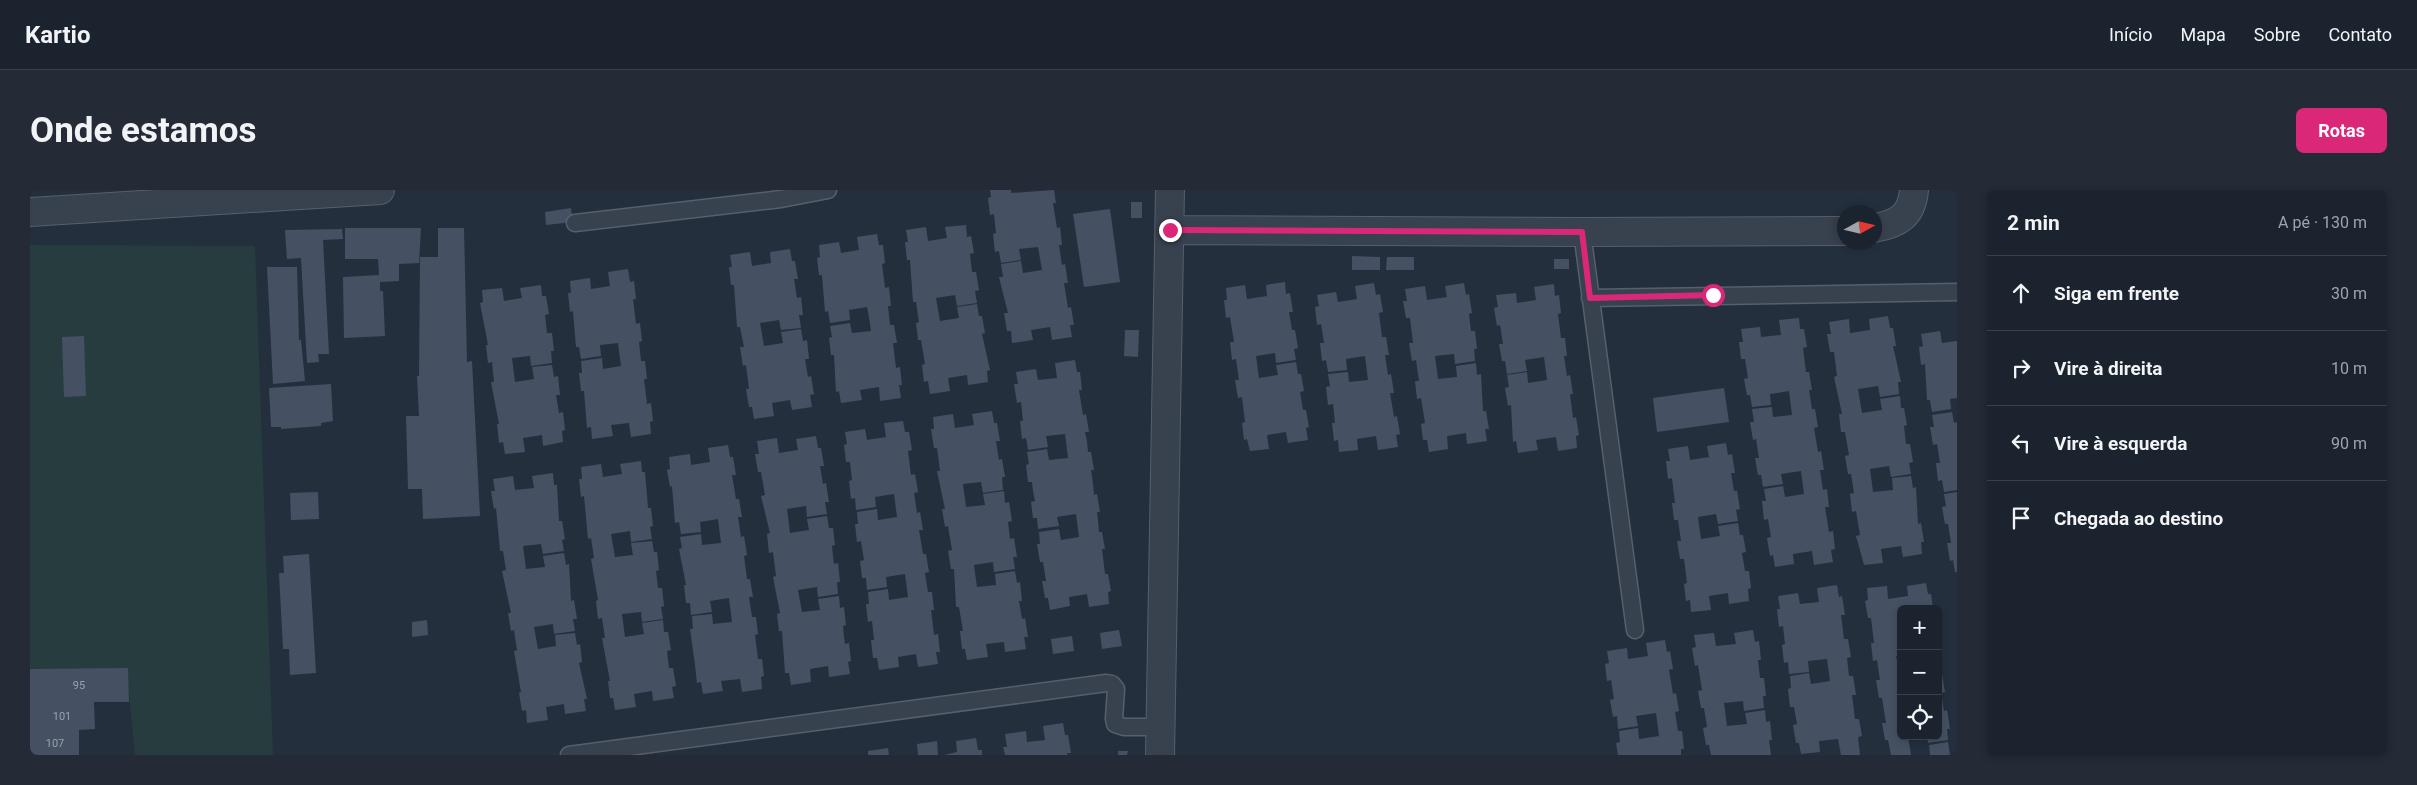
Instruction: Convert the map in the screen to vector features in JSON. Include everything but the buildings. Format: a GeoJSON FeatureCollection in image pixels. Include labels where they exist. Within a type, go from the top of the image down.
{"type":"FeatureCollection","features":[{"type":"Feature","properties":{"kind":"street"},"geometry":{"type":"LineString","coordinates":[[30,212],[380,190]]}},
{"type":"Feature","properties":{"kind":"street"},"geometry":{"type":"LineString","coordinates":[[1160,755],[1170,190]]}},
{"type":"Feature","properties":{"kind":"street"},"geometry":{"type":"LineString","coordinates":[[1882,227],[1889,226],[1902,218],[1913,206],[1914,190]]}},
{"type":"Feature","properties":{"kind":"street"},"geometry":{"type":"LineString","coordinates":[[1170,230],[1837,231]]}},
{"type":"Feature","properties":{"kind":"lane"},"geometry":{"type":"LineString","coordinates":[[575,223],[781,199],[828,190]]}},
{"type":"Feature","properties":{"kind":"lane"},"geometry":{"type":"LineString","coordinates":[[1582,232],[1635,630]]}},
{"type":"Feature","properties":{"kind":"lane"},"geometry":{"type":"LineString","coordinates":[[1590,298],[1957,292]]}},
{"type":"Feature","properties":{"kind":"lane"},"geometry":{"type":"LineString","coordinates":[[569,755],[1106,683],[1112,684],[1116,689],[1114,718],[1116,724],[1124,728],[1160,727]]}},
{"type":"Feature","properties":{"kind":"green space"},"geometry":{"type":"Polygon","coordinates":[[[30,245],[255,246],[273,755],[135,755],[127,673],[30,672],[30,245]]]}},
{"type":"Feature","properties":{"kind":"route"},"geometry":{"type":"LineString","coordinates":[[1170,230],[1582,232],[1590,298],[1713,295]]}}]}
